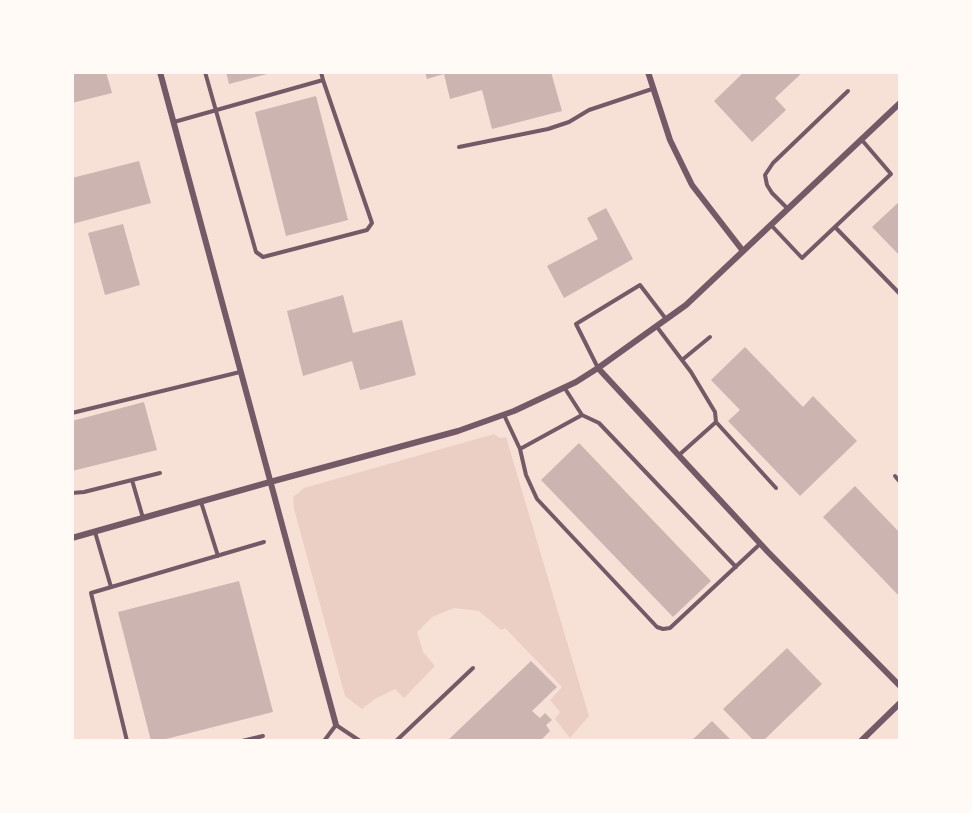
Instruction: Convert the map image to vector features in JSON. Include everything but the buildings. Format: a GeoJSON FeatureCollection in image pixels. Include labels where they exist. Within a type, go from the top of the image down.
{"type":"FeatureCollection","features":[{"type":"Feature","properties":{"kind":"street"},"geometry":{"type":"LineString","coordinates":[[160,72],[336,724]]}},
{"type":"Feature","properties":{"kind":"street"},"geometry":{"type":"LineString","coordinates":[[648,72],[670,140],[692,185],[743,251]]}},
{"type":"Feature","properties":{"kind":"street"},"geometry":{"type":"LineString","coordinates":[[72,538],[458,431],[504,414],[564,387],[598,368],[686,305],[900,103]]}},
{"type":"Feature","properties":{"kind":"street"},"geometry":{"type":"LineString","coordinates":[[598,368],[760,544],[900,686]]}},
{"type":"Feature","properties":{"kind":"street"},"geometry":{"type":"LineString","coordinates":[[861,741],[900,703]]}},
{"type":"Feature","properties":{"kind":"lane"},"geometry":{"type":"LineString","coordinates":[[205,72],[256,252],[263,257],[367,230],[372,223],[321,72]]}},
{"type":"Feature","properties":{"kind":"lane"},"geometry":{"type":"LineString","coordinates":[[174,122],[323,80]]}},
{"type":"Feature","properties":{"kind":"lane"},"geometry":{"type":"LineString","coordinates":[[459,147],[548,129],[569,122],[589,110],[652,89]]}},
{"type":"Feature","properties":{"kind":"lane"},"geometry":{"type":"LineString","coordinates":[[788,209],[772,193],[765,175],[773,163],[848,91]]}},
{"type":"Feature","properties":{"kind":"lane"},"geometry":{"type":"LineString","coordinates":[[771,225],[802,258],[891,174],[861,139]]}},
{"type":"Feature","properties":{"kind":"lane"},"geometry":{"type":"LineString","coordinates":[[835,226],[900,294]]}},
{"type":"Feature","properties":{"kind":"lane"},"geometry":{"type":"LineString","coordinates":[[598,368],[576,324],[640,285],[666,319]]}},
{"type":"Feature","properties":{"kind":"lane"},"geometry":{"type":"LineString","coordinates":[[657,326],[691,372],[715,412],[716,422],[776,488]]}},
{"type":"Feature","properties":{"kind":"lane"},"geometry":{"type":"LineString","coordinates":[[682,360],[710,337]]}},
{"type":"Feature","properties":{"kind":"lane"},"geometry":{"type":"LineString","coordinates":[[72,413],[241,372]]}},
{"type":"Feature","properties":{"kind":"lane"},"geometry":{"type":"LineString","coordinates":[[564,387],[582,416],[599,423],[736,567]]}},
{"type":"Feature","properties":{"kind":"lane"},"geometry":{"type":"LineString","coordinates":[[504,414],[520,449],[526,475],[537,499],[657,627],[670,628],[760,544]]}},
{"type":"Feature","properties":{"kind":"lane"},"geometry":{"type":"LineString","coordinates":[[520,449],[582,416]]}},
{"type":"Feature","properties":{"kind":"lane"},"geometry":{"type":"LineString","coordinates":[[678,456],[716,422]]}},
{"type":"Feature","properties":{"kind":"lane"},"geometry":{"type":"LineString","coordinates":[[72,494],[160,472]]}},
{"type":"Feature","properties":{"kind":"lane"},"geometry":{"type":"LineString","coordinates":[[895,476],[900,482]]}},
{"type":"Feature","properties":{"kind":"lane"},"geometry":{"type":"LineString","coordinates":[[132,480],[143,518]]}},
{"type":"Feature","properties":{"kind":"lane"},"geometry":{"type":"LineString","coordinates":[[201,502],[218,556]]}},
{"type":"Feature","properties":{"kind":"lane"},"geometry":{"type":"LineString","coordinates":[[95,531],[111,587]]}},
{"type":"Feature","properties":{"kind":"lane"},"geometry":{"type":"LineString","coordinates":[[127,741],[91,593],[264,542]]}},
{"type":"Feature","properties":{"kind":"lane"},"geometry":{"type":"LineString","coordinates":[[396,741],[473,668]]}},
{"type":"Feature","properties":{"kind":"lane"},"geometry":{"type":"LineString","coordinates":[[324,741],[336,724],[360,741]]}},
{"type":"Feature","properties":{"kind":"lane"},"geometry":{"type":"LineString","coordinates":[[242,741],[263,735]]}},
{"type":"Feature","properties":{"kind":"shaded area"},"geometry":{"type":"Polygon","coordinates":[[[494,434],[500,438],[506,437],[589,716],[570,738],[555,719],[560,712],[550,700],[562,687],[505,628],[501,630],[479,611],[454,608],[432,617],[417,632],[423,652],[435,666],[404,698],[395,689],[375,699],[362,709],[345,696],[294,509],[293,497],[304,488],[494,434]]]}}]}
